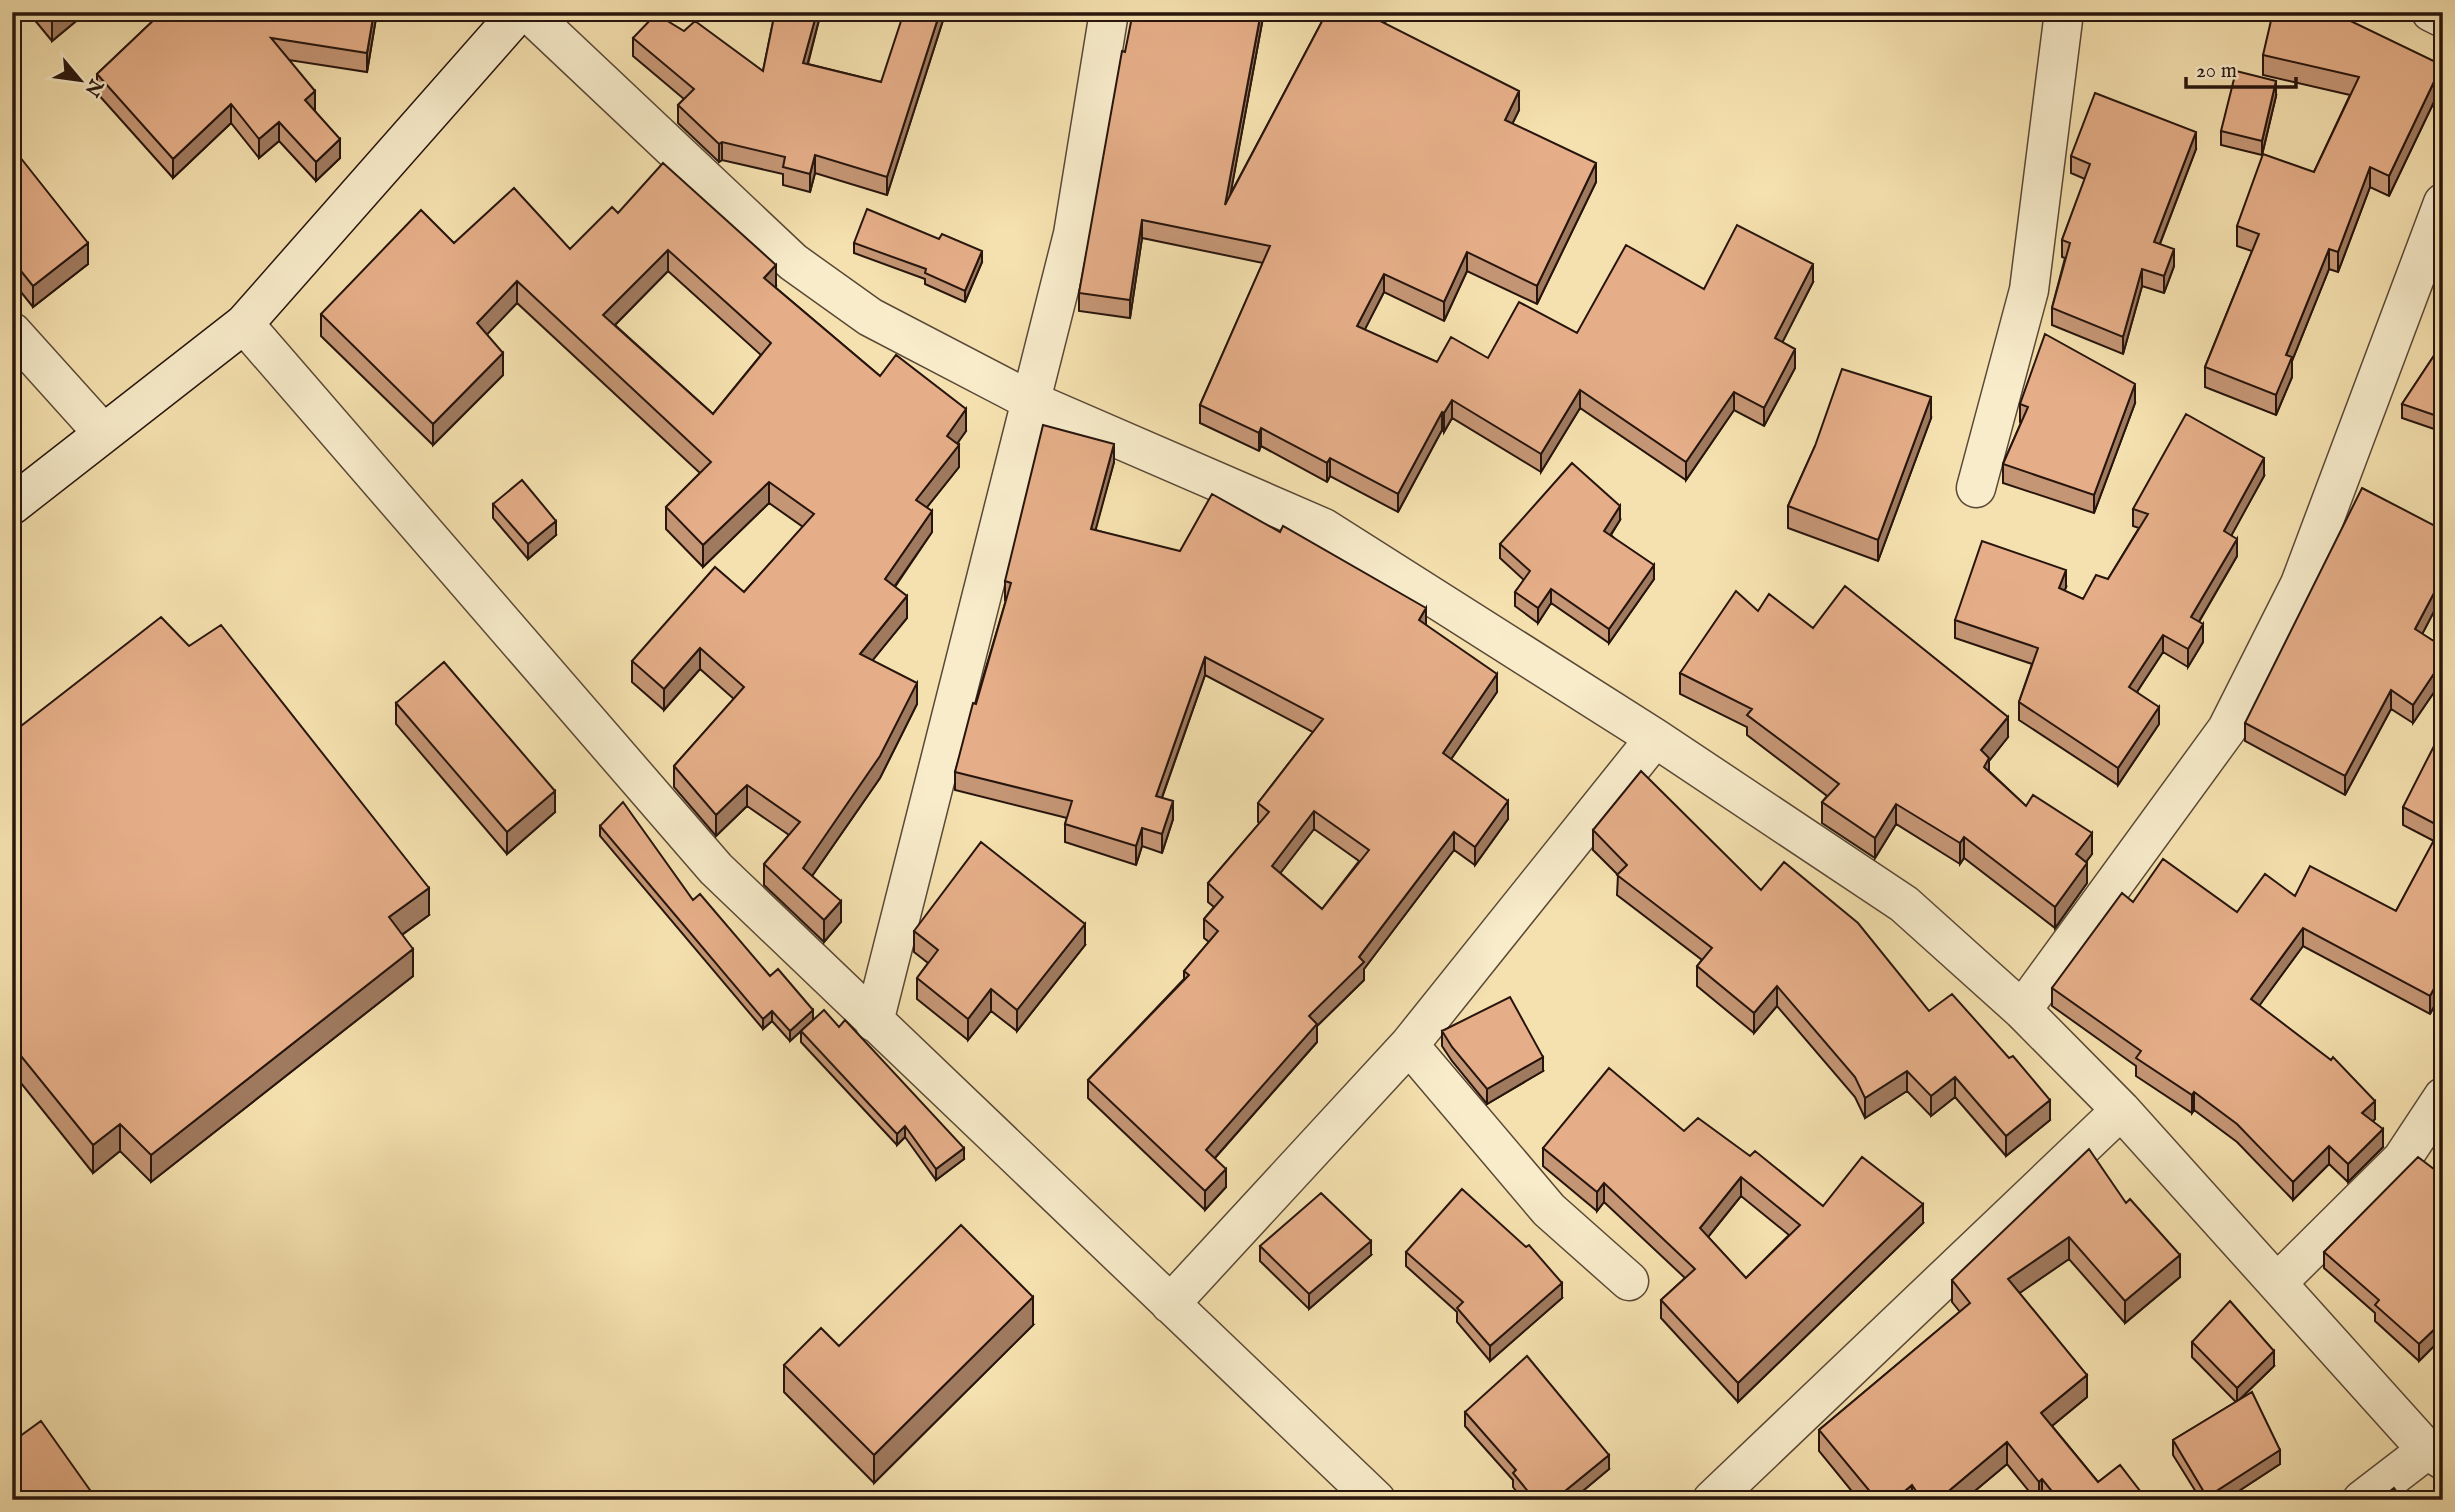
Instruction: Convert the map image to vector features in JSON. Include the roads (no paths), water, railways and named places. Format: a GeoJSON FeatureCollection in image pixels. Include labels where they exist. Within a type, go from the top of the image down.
{"type":"FeatureCollection","features":[{"type":"Feature","properties":{"kind":"street"},"geometry":{"type":"LineString","coordinates":[[12,505],[244,324],[519,12]]}},
{"type":"Feature","properties":{"kind":"street"},"geometry":{"type":"LineString","coordinates":[[528,12],[793,262],[870,317],[1031,401],[1324,528],[1655,738],[1904,904],[2022,1010],[2121,1110],[2435,1455],[2362,1500]]}},
{"type":"Feature","properties":{"kind":"street"},"geometry":{"type":"LineString","coordinates":[[874,1022],[1073,234],[1110,12]]}},
{"type":"Feature","properties":{"kind":"street"},"geometry":{"type":"LineString","coordinates":[[1976,488],[2029,290],[2064,12]]}},
{"type":"Feature","properties":{"kind":"street"},"geometry":{"type":"LineString","coordinates":[[2431,12],[2443,18]]}},
{"type":"Feature","properties":{"kind":"street"},"geometry":{"type":"LineString","coordinates":[[2022,1010],[2227,729],[2300,584],[2443,202]]}},
{"type":"Feature","properties":{"kind":"street"},"geometry":{"type":"LineString","coordinates":[[244,324],[716,869],[1376,1500]]}},
{"type":"Feature","properties":{"kind":"street"},"geometry":{"type":"LineString","coordinates":[[12,332],[103,433]]}},
{"type":"Feature","properties":{"kind":"street"},"geometry":{"type":"LineString","coordinates":[[1170,1304],[1409,1045],[1655,738]]}},
{"type":"Feature","properties":{"kind":"street"},"geometry":{"type":"LineString","coordinates":[[1409,1045],[1549,1210],[1629,1281]]}},
{"type":"Feature","properties":{"kind":"street"},"geometry":{"type":"LineString","coordinates":[[2277,1283],[2402,1158],[2443,1097]]}},
{"type":"Feature","properties":{"kind":"street"},"geometry":{"type":"LineString","coordinates":[[1712,1500],[2121,1110]]}}]}
